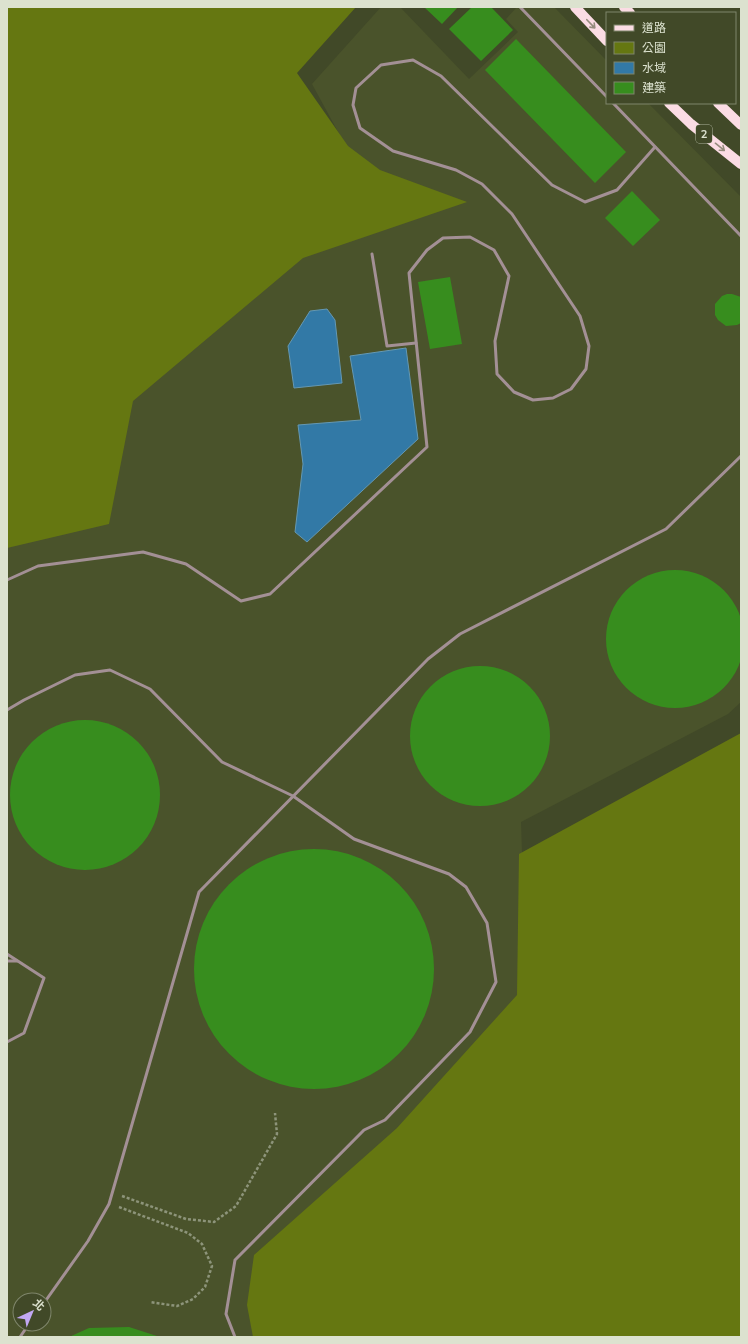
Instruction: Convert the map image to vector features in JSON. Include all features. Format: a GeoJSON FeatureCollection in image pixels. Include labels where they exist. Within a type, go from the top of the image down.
{"type":"FeatureCollection","features":[{"type":"Feature","properties":{"kind":"main road"},"geometry":{"type":"LineString","coordinates":[[575,7],[606,40]]}},
{"type":"Feature","properties":{"kind":"main road","name":"2"},"geometry":{"type":"LineString","coordinates":[[670,104],[691,124],[741,164]]}},
{"type":"Feature","properties":{"kind":"main road"},"geometry":{"type":"LineString","coordinates":[[719,104],[741,125]]}},
{"type":"Feature","properties":{"kind":"lane"},"geometry":{"type":"LineString","coordinates":[[520,7],[606,96]]}},
{"type":"Feature","properties":{"kind":"lane"},"geometry":{"type":"LineString","coordinates":[[7,580],[38,566],[143,552],[186,564],[241,601],[270,594],[427,447],[409,273],[427,250],[443,238],[470,237],[494,250],[509,276],[495,341],[497,374],[514,392],[534,400],[553,398],[571,389],[586,369],[589,346],[580,316],[512,214],[482,184],[456,170],[394,152],[360,128],[353,105],[356,88],[381,65],[413,60],[441,76],[552,185],[585,202],[617,190],[655,147]]}},
{"type":"Feature","properties":{"kind":"lane"},"geometry":{"type":"LineString","coordinates":[[614,104],[741,236]]}},
{"type":"Feature","properties":{"kind":"lane"},"geometry":{"type":"LineString","coordinates":[[372,254],[387,346],[416,343]]}},
{"type":"Feature","properties":{"kind":"lane"},"geometry":{"type":"LineString","coordinates":[[52,1292],[88,1241],[109,1204],[199,892],[428,659],[460,634],[666,529],[741,456]]}},
{"type":"Feature","properties":{"kind":"lane"},"geometry":{"type":"LineString","coordinates":[[7,710],[24,700],[76,675],[110,670],[150,689],[222,762],[293,796],[354,839],[449,874],[466,887],[487,923],[496,982],[470,1032],[385,1120],[364,1130],[235,1260],[226,1314],[235,1337]]}},
{"type":"Feature","properties":{"kind":"lane"},"geometry":{"type":"LineString","coordinates":[[7,954],[44,978],[24,1033],[7,1042]]}},
{"type":"Feature","properties":{"kind":"lane"},"geometry":{"type":"LineString","coordinates":[[7,961],[18,961]]}},
{"type":"Feature","properties":{"kind":"path"},"geometry":{"type":"LineString","coordinates":[[112,1192],[186,1219],[214,1222],[236,1206],[278,1134],[275,1113]]}},
{"type":"Feature","properties":{"kind":"path"},"geometry":{"type":"LineString","coordinates":[[109,1204],[188,1233],[202,1244],[212,1266],[205,1286],[194,1299],[177,1306],[150,1302]]}},
{"type":"Feature","properties":{"kind":"shaded area"},"geometry":{"type":"Polygon","coordinates":[[[381,7],[400,7],[469,79],[518,32],[506,19],[517,7],[554,7],[606,60],[606,104],[649,104],[741,197],[741,702],[728,714],[521,822],[527,1003],[263,1337],[7,1337],[7,489],[179,335],[379,207],[312,84],[381,7]]]}},
{"type":"Feature","properties":{"kind":"green space"},"geometry":{"type":"Polygon","coordinates":[[[7,7],[356,7],[297,73],[348,146],[380,170],[467,202],[303,258],[133,401],[109,524],[7,548],[7,7]]]}},
{"type":"Feature","properties":{"kind":"green space"},"geometry":{"type":"Polygon","coordinates":[[[741,733],[741,1337],[253,1337],[247,1305],[254,1255],[397,1128],[517,995],[519,854],[741,733]]]}},
{"type":"Feature","properties":{"kind":"water"},"geometry":{"type":"Polygon","coordinates":[[[327,309],[335,320],[342,383],[294,388],[288,346],[310,311],[327,309]]]}},
{"type":"Feature","properties":{"kind":"water"},"geometry":{"type":"Polygon","coordinates":[[[406,348],[418,439],[307,542],[295,532],[303,464],[298,425],[361,420],[350,356],[406,348]]]}},
{"type":"Feature","properties":{"kind":"building"},"geometry":{"type":"Polygon","coordinates":[[[424,7],[458,7],[442,24],[424,7]]]}},
{"type":"Feature","properties":{"kind":"building"},"geometry":{"type":"Polygon","coordinates":[[[472,7],[491,7],[513,30],[481,61],[449,29],[472,7]]]}},
{"type":"Feature","properties":{"kind":"building"},"geometry":{"type":"Polygon","coordinates":[[[516,39],[626,152],[595,183],[485,70],[516,39]]]}},
{"type":"Feature","properties":{"kind":"building"},"geometry":{"type":"Polygon","coordinates":[[[632,191],[660,220],[633,246],[605,218],[632,191]]]}},
{"type":"Feature","properties":{"kind":"building"},"geometry":{"type":"Polygon","coordinates":[[[450,277],[462,344],[430,349],[418,282],[450,277]]]}},
{"type":"Feature","properties":{"kind":"building"},"geometry":{"type":"Polygon","coordinates":[[[727,294],[741,297],[741,323],[737,325],[726,326],[718,320],[715,315],[715,304],[722,296],[727,294]]]}},
{"type":"Feature","properties":{"kind":"building"},"geometry":{"type":"Polygon","coordinates":[[[682,570],[702,575],[714,581],[729,595],[739,612],[743,625],[743,653],[739,666],[733,678],[719,693],[702,703],[689,707],[668,708],[648,703],[636,697],[621,683],[611,666],[607,653],[606,632],[611,612],[617,600],[631,585],[648,575],[661,571],[682,570]]]}},
{"type":"Feature","properties":{"kind":"building"},"geometry":{"type":"Polygon","coordinates":[[[487,666],[507,671],[530,686],[545,709],[549,722],[549,750],[545,763],[530,786],[507,801],[494,805],[473,806],[453,801],[430,786],[415,763],[411,750],[410,729],[415,709],[430,686],[453,671],[466,667],[487,666]]]}},
{"type":"Feature","properties":{"kind":"building"},"geometry":{"type":"Polygon","coordinates":[[[92,720],[107,723],[127,732],[143,747],[148,753],[157,773],[160,795],[157,817],[148,837],[133,853],[127,858],[107,867],[92,870],[78,870],[63,867],[43,858],[22,837],[11,810],[10,788],[13,773],[22,753],[43,732],[70,721],[92,720]]]}},
{"type":"Feature","properties":{"kind":"building"},"geometry":{"type":"Polygon","coordinates":[[[314,849],[337,852],[360,859],[380,870],[399,884],[413,903],[424,923],[431,946],[434,969],[431,992],[424,1015],[413,1035],[399,1054],[380,1068],[360,1079],[337,1086],[314,1089],[291,1086],[268,1079],[248,1068],[229,1054],[215,1035],[204,1015],[197,992],[194,969],[197,946],[204,923],[215,903],[229,884],[248,870],[268,859],[291,852],[314,849]]]}},
{"type":"Feature","properties":{"kind":"building"},"geometry":{"type":"Polygon","coordinates":[[[129,1327],[160,1337],[69,1337],[89,1328],[129,1327]]]}}]}
